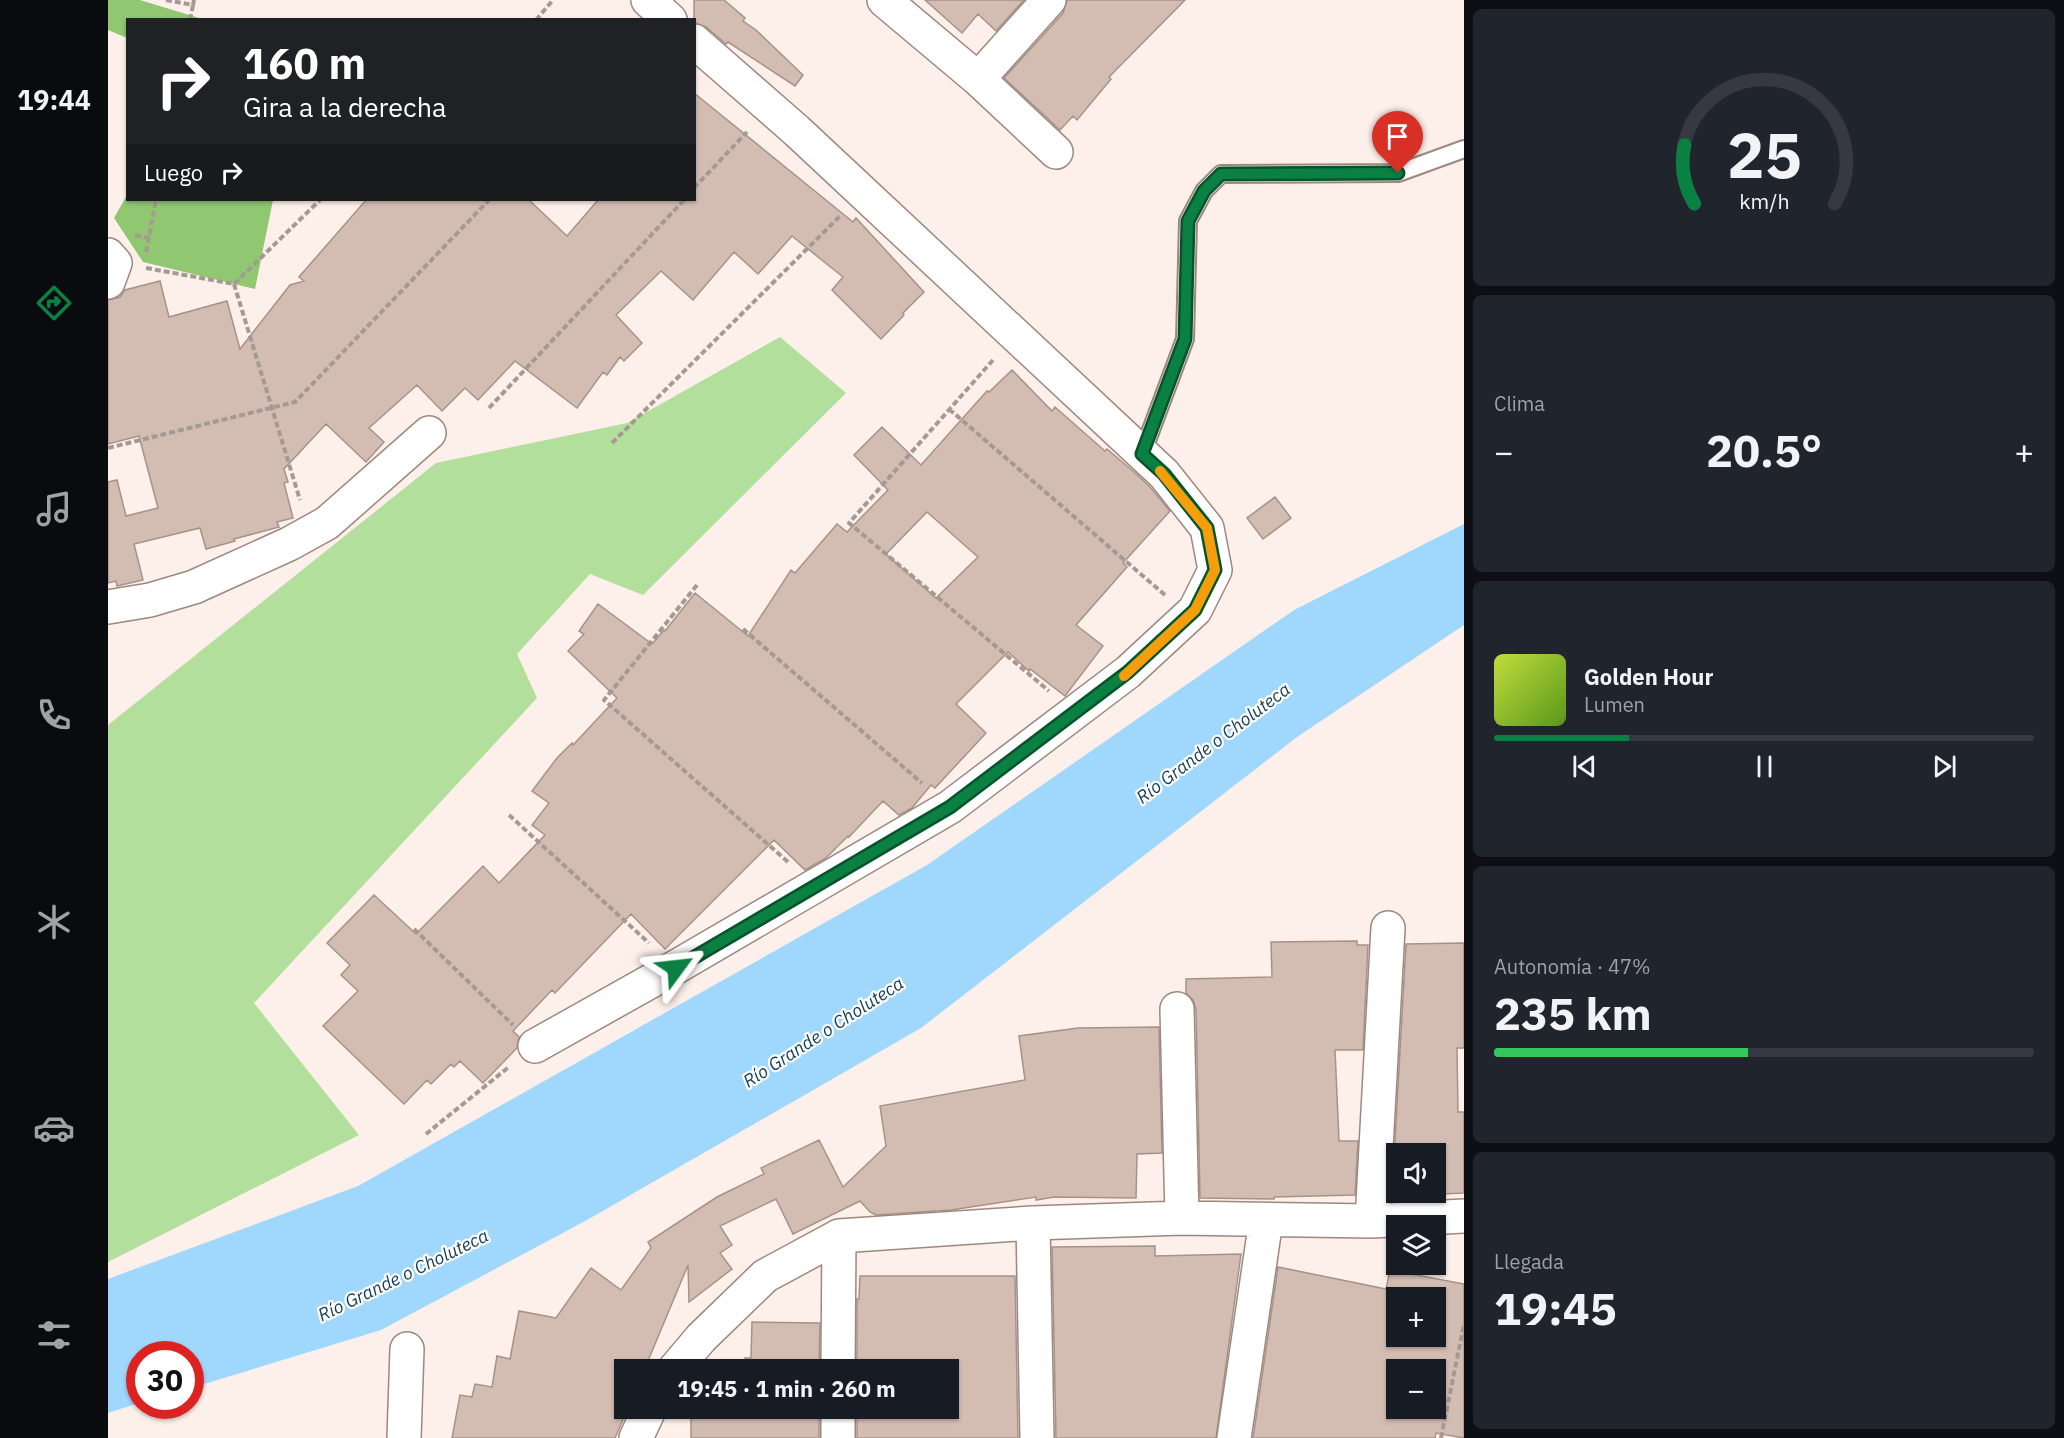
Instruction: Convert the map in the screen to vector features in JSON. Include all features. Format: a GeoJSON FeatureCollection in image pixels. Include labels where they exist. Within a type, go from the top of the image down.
{"type":"FeatureCollection","features":[{"type":"Feature","properties":{"kind":"street"},"geometry":{"type":"LineString","coordinates":[[648,0],[668,18]]}},
{"type":"Feature","properties":{"kind":"street"},"geometry":{"type":"LineString","coordinates":[[884,0],[978,79],[1056,152]]}},
{"type":"Feature","properties":{"kind":"street"},"geometry":{"type":"LineString","coordinates":[[978,79],[1049,0]]}},
{"type":"Feature","properties":{"kind":"street"},"geometry":{"type":"LineString","coordinates":[[535,1046],[676,968],[950,807],[1128,672],[1195,610],[1215,570],[1207,528],[1164,474],[864,192],[696,43]]}},
{"type":"Feature","properties":{"kind":"street"},"geometry":{"type":"LineString","coordinates":[[108,255],[115,263],[108,282]]}},
{"type":"Feature","properties":{"kind":"street"},"geometry":{"type":"LineString","coordinates":[[108,607],[150,600],[194,587],[289,544],[327,523],[429,433]]}},
{"type":"Feature","properties":{"kind":"street"},"geometry":{"type":"LineString","coordinates":[[1372,1221],[1388,928]]}},
{"type":"Feature","properties":{"kind":"street"},"geometry":{"type":"LineString","coordinates":[[1177,1009],[1182,1218]]}},
{"type":"Feature","properties":{"kind":"street"},"geometry":{"type":"LineString","coordinates":[[683,1359],[701,1338],[765,1275],[839,1236],[1033,1223],[1182,1218],[1372,1221],[1464,1216]]}},
{"type":"Feature","properties":{"kind":"street"},"geometry":{"type":"LineString","coordinates":[[1234,1438],[1266,1220]]}},
{"type":"Feature","properties":{"kind":"street"},"geometry":{"type":"LineString","coordinates":[[1033,1223],[1037,1438]]}},
{"type":"Feature","properties":{"kind":"street"},"geometry":{"type":"LineString","coordinates":[[838,1359],[839,1236]]}},
{"type":"Feature","properties":{"kind":"street"},"geometry":{"type":"LineString","coordinates":[[404,1438],[407,1348]]}},
{"type":"Feature","properties":{"kind":"street"},"geometry":{"type":"LineString","coordinates":[[636,1438],[645,1419]]}},
{"type":"Feature","properties":{"kind":"street"},"geometry":{"type":"LineString","coordinates":[[838,1419],[838,1438]]}},
{"type":"Feature","properties":{"kind":"lane"},"geometry":{"type":"LineString","coordinates":[[1142,454],[1185,339],[1188,221],[1204,191],[1221,174],[1398,173],[1464,149]]}},
{"type":"Feature","properties":{"kind":"path"},"geometry":{"type":"LineString","coordinates":[[166,0],[193,3],[190,18]]}},
{"type":"Feature","properties":{"kind":"path"},"geometry":{"type":"LineString","coordinates":[[538,18],[553,0]]}},
{"type":"Feature","properties":{"kind":"path"},"geometry":{"type":"LineString","coordinates":[[696,186],[770,107]]}},
{"type":"Feature","properties":{"kind":"path"},"geometry":{"type":"LineString","coordinates":[[612,443],[864,192]]}},
{"type":"Feature","properties":{"kind":"path"},"geometry":{"type":"LineString","coordinates":[[156,201],[143,268],[234,284]]}},
{"type":"Feature","properties":{"kind":"path"},"geometry":{"type":"LineString","coordinates":[[234,284],[319,201]]}},
{"type":"Feature","properties":{"kind":"path"},"geometry":{"type":"LineString","coordinates":[[108,448],[295,402],[488,201]]}},
{"type":"Feature","properties":{"kind":"path"},"geometry":{"type":"LineString","coordinates":[[489,408],[683,201]]}},
{"type":"Feature","properties":{"kind":"path"},"geometry":{"type":"LineString","coordinates":[[234,284],[309,533]]}},
{"type":"Feature","properties":{"kind":"path"},"geometry":{"type":"LineString","coordinates":[[1015,334],[849,523],[1074,713]]}},
{"type":"Feature","properties":{"kind":"path"},"geometry":{"type":"LineString","coordinates":[[949,409],[1189,616]]}},
{"type":"Feature","properties":{"kind":"path"},"geometry":{"type":"LineString","coordinates":[[697,585],[604,700],[815,886]]}},
{"type":"Feature","properties":{"kind":"path"},"geometry":{"type":"LineString","coordinates":[[743,629],[950,807]]}},
{"type":"Feature","properties":{"kind":"path"},"geometry":{"type":"LineString","coordinates":[[509,815],[676,968]]}},
{"type":"Feature","properties":{"kind":"path"},"geometry":{"type":"LineString","coordinates":[[414,929],[535,1046],[426,1134]]}},
{"type":"Feature","properties":{"kind":"path"},"geometry":{"type":"LineString","coordinates":[[1441,1438],[1464,1324]]}},
{"type":"Feature","properties":{"kind":"green space"},"geometry":{"type":"Polygon","coordinates":[[[108,0],[140,0],[199,18],[126,18],[126,38],[108,30],[108,0]]]}},
{"type":"Feature","properties":{"kind":"green space"},"geometry":{"type":"Polygon","coordinates":[[[126,197],[126,201],[273,201],[255,289],[143,262],[114,218],[126,197]]]}},
{"type":"Feature","properties":{"kind":"green space"},"geometry":{"type":"Polygon","coordinates":[[[780,337],[846,393],[643,595],[590,574],[517,654],[537,698],[254,1003],[359,1135],[108,1262],[108,725],[436,463],[627,423],[780,337]]]}},
{"type":"Feature","properties":{"kind":"water","name":"Río Grande o Choluteca"},"geometry":{"type":"Polygon","coordinates":[[[1464,524],[1464,625],[1297,737],[921,1028],[587,1220],[381,1330],[204,1384],[204,1341],[126,1341],[126,1407],[108,1413],[108,1279],[358,1186],[927,865],[1294,610],[1464,524]]]}},
{"type":"Feature","properties":{"kind":"building"},"geometry":{"type":"Polygon","coordinates":[[[694,0],[724,0],[745,18],[743,21],[756,30],[803,75],[795,86],[728,42],[726,44],[706,27],[696,24],[696,18],[694,18],[694,0]]]}},
{"type":"Feature","properties":{"kind":"building"},"geometry":{"type":"Polygon","coordinates":[[[925,0],[1024,0],[996,31],[978,14],[962,33],[925,0]]]}},
{"type":"Feature","properties":{"kind":"building"},"geometry":{"type":"Polygon","coordinates":[[[1067,0],[1185,0],[1109,77],[1111,79],[1077,120],[1073,116],[1060,130],[1004,78],[1063,13],[1067,0]]]}},
{"type":"Feature","properties":{"kind":"building"},"geometry":{"type":"Polygon","coordinates":[[[696,95],[853,222],[856,218],[924,292],[881,339],[832,290],[843,277],[792,236],[758,274],[734,252],[693,300],[661,271],[616,315],[642,343],[624,361],[620,357],[607,375],[603,372],[577,408],[515,361],[478,400],[465,388],[442,411],[417,385],[369,428],[384,442],[366,462],[326,424],[284,469],[288,482],[284,483],[293,518],[277,522],[279,527],[206,549],[200,528],[134,544],[143,580],[117,586],[116,581],[108,583],[108,482],[117,480],[126,516],[158,508],[139,436],[108,444],[108,300],[120,297],[125,290],[160,281],[169,317],[227,301],[240,349],[290,285],[304,281],[299,277],[365,201],[530,201],[567,236],[597,201],[696,201],[696,95]]]}},
{"type":"Feature","properties":{"kind":"building"},"geometry":{"type":"Polygon","coordinates":[[[1012,370],[1052,411],[1055,407],[1105,451],[1107,449],[1134,472],[1170,511],[1123,563],[1127,567],[1076,625],[1103,646],[1065,696],[1030,669],[1029,671],[1008,652],[956,704],[986,733],[935,788],[931,785],[912,808],[899,815],[883,801],[826,858],[805,870],[774,840],[665,949],[631,914],[555,993],[552,990],[513,1031],[519,1037],[517,1048],[483,1083],[460,1061],[454,1067],[451,1064],[431,1084],[427,1080],[404,1104],[323,1026],[358,991],[341,975],[350,965],[327,943],[374,895],[416,934],[483,866],[499,883],[545,835],[532,825],[549,803],[532,791],[557,758],[572,743],[573,745],[617,698],[568,651],[584,634],[579,631],[598,604],[652,644],[695,593],[748,636],[791,570],[795,573],[837,524],[847,532],[888,490],[854,455],[882,427],[921,465],[987,391],[989,392],[1012,370]],[[927,512],[886,554],[936,598],[978,557],[927,512]]]}},
{"type":"Feature","properties":{"kind":"building"},"geometry":{"type":"Polygon","coordinates":[[[1275,497],[1291,518],[1263,539],[1247,518],[1275,497]]]}},
{"type":"Feature","properties":{"kind":"building"},"geometry":{"type":"Polygon","coordinates":[[[1357,941],[1357,945],[1368,945],[1363,1050],[1335,1050],[1339,1141],[1358,1141],[1355,1195],[1274,1197],[1274,1199],[1200,1198],[1196,1009],[1193,1000],[1186,993],[1186,979],[1272,977],[1271,942],[1357,941]]]}},
{"type":"Feature","properties":{"kind":"building"},"geometry":{"type":"Polygon","coordinates":[[[1464,943],[1464,1048],[1457,1048],[1458,1112],[1464,1112],[1464,1193],[1446,1194],[1446,1143],[1395,1143],[1406,944],[1464,943]]]}},
{"type":"Feature","properties":{"kind":"building"},"geometry":{"type":"Polygon","coordinates":[[[1159,1027],[1162,1153],[1137,1154],[1136,1198],[1054,1197],[1036,1200],[1036,1197],[951,1210],[876,1215],[860,1201],[793,1234],[776,1199],[720,1226],[732,1245],[720,1253],[732,1269],[689,1302],[688,1265],[649,1359],[614,1359],[614,1419],[623,1419],[615,1438],[452,1438],[460,1395],[472,1397],[475,1384],[492,1387],[497,1356],[510,1359],[519,1311],[556,1318],[591,1268],[621,1290],[651,1248],[648,1242],[717,1197],[764,1174],[761,1168],[819,1140],[843,1187],[886,1146],[880,1106],[1025,1080],[1019,1036],[1078,1028],[1159,1027]]]}},
{"type":"Feature","properties":{"kind":"building"},"geometry":{"type":"Polygon","coordinates":[[[1155,1246],[1155,1256],[1241,1254],[1216,1438],[1056,1438],[1052,1247],[1155,1246]]]}},
{"type":"Feature","properties":{"kind":"building"},"geometry":{"type":"Polygon","coordinates":[[[1278,1267],[1386,1289],[1386,1347],[1446,1347],[1446,1287],[1386,1287],[1389,1275],[1416,1275],[1464,1284],[1464,1438],[1436,1433],[1435,1438],[1253,1438],[1278,1267]]]}},
{"type":"Feature","properties":{"kind":"building"},"geometry":{"type":"Polygon","coordinates":[[[860,1276],[1015,1276],[1018,1438],[857,1438],[857,1419],[959,1419],[959,1359],[857,1359],[857,1299],[859,1299],[860,1276]]]}},
{"type":"Feature","properties":{"kind":"building"},"geometry":{"type":"Polygon","coordinates":[[[752,1322],[820,1323],[819,1359],[745,1359],[751,1358],[752,1322]]]}},
{"type":"Feature","properties":{"kind":"building"},"geometry":{"type":"Polygon","coordinates":[[[691,1419],[819,1419],[819,1438],[691,1438],[691,1419]]]}},
{"type":"Feature","properties":{"kind":"slow traffic"},"geometry":{"type":"LineString","coordinates":[[1124,676],[1195,610],[1215,570],[1207,528],[1160,471]]}},
{"type":"Feature","properties":{"kind":"route"},"geometry":{"type":"LineString","coordinates":[[676,968],[950,807],[1128,672],[1195,610],[1215,570],[1207,528],[1164,474],[1142,454],[1185,339],[1188,221],[1204,191],[1221,174],[1398,173]]}}]}
